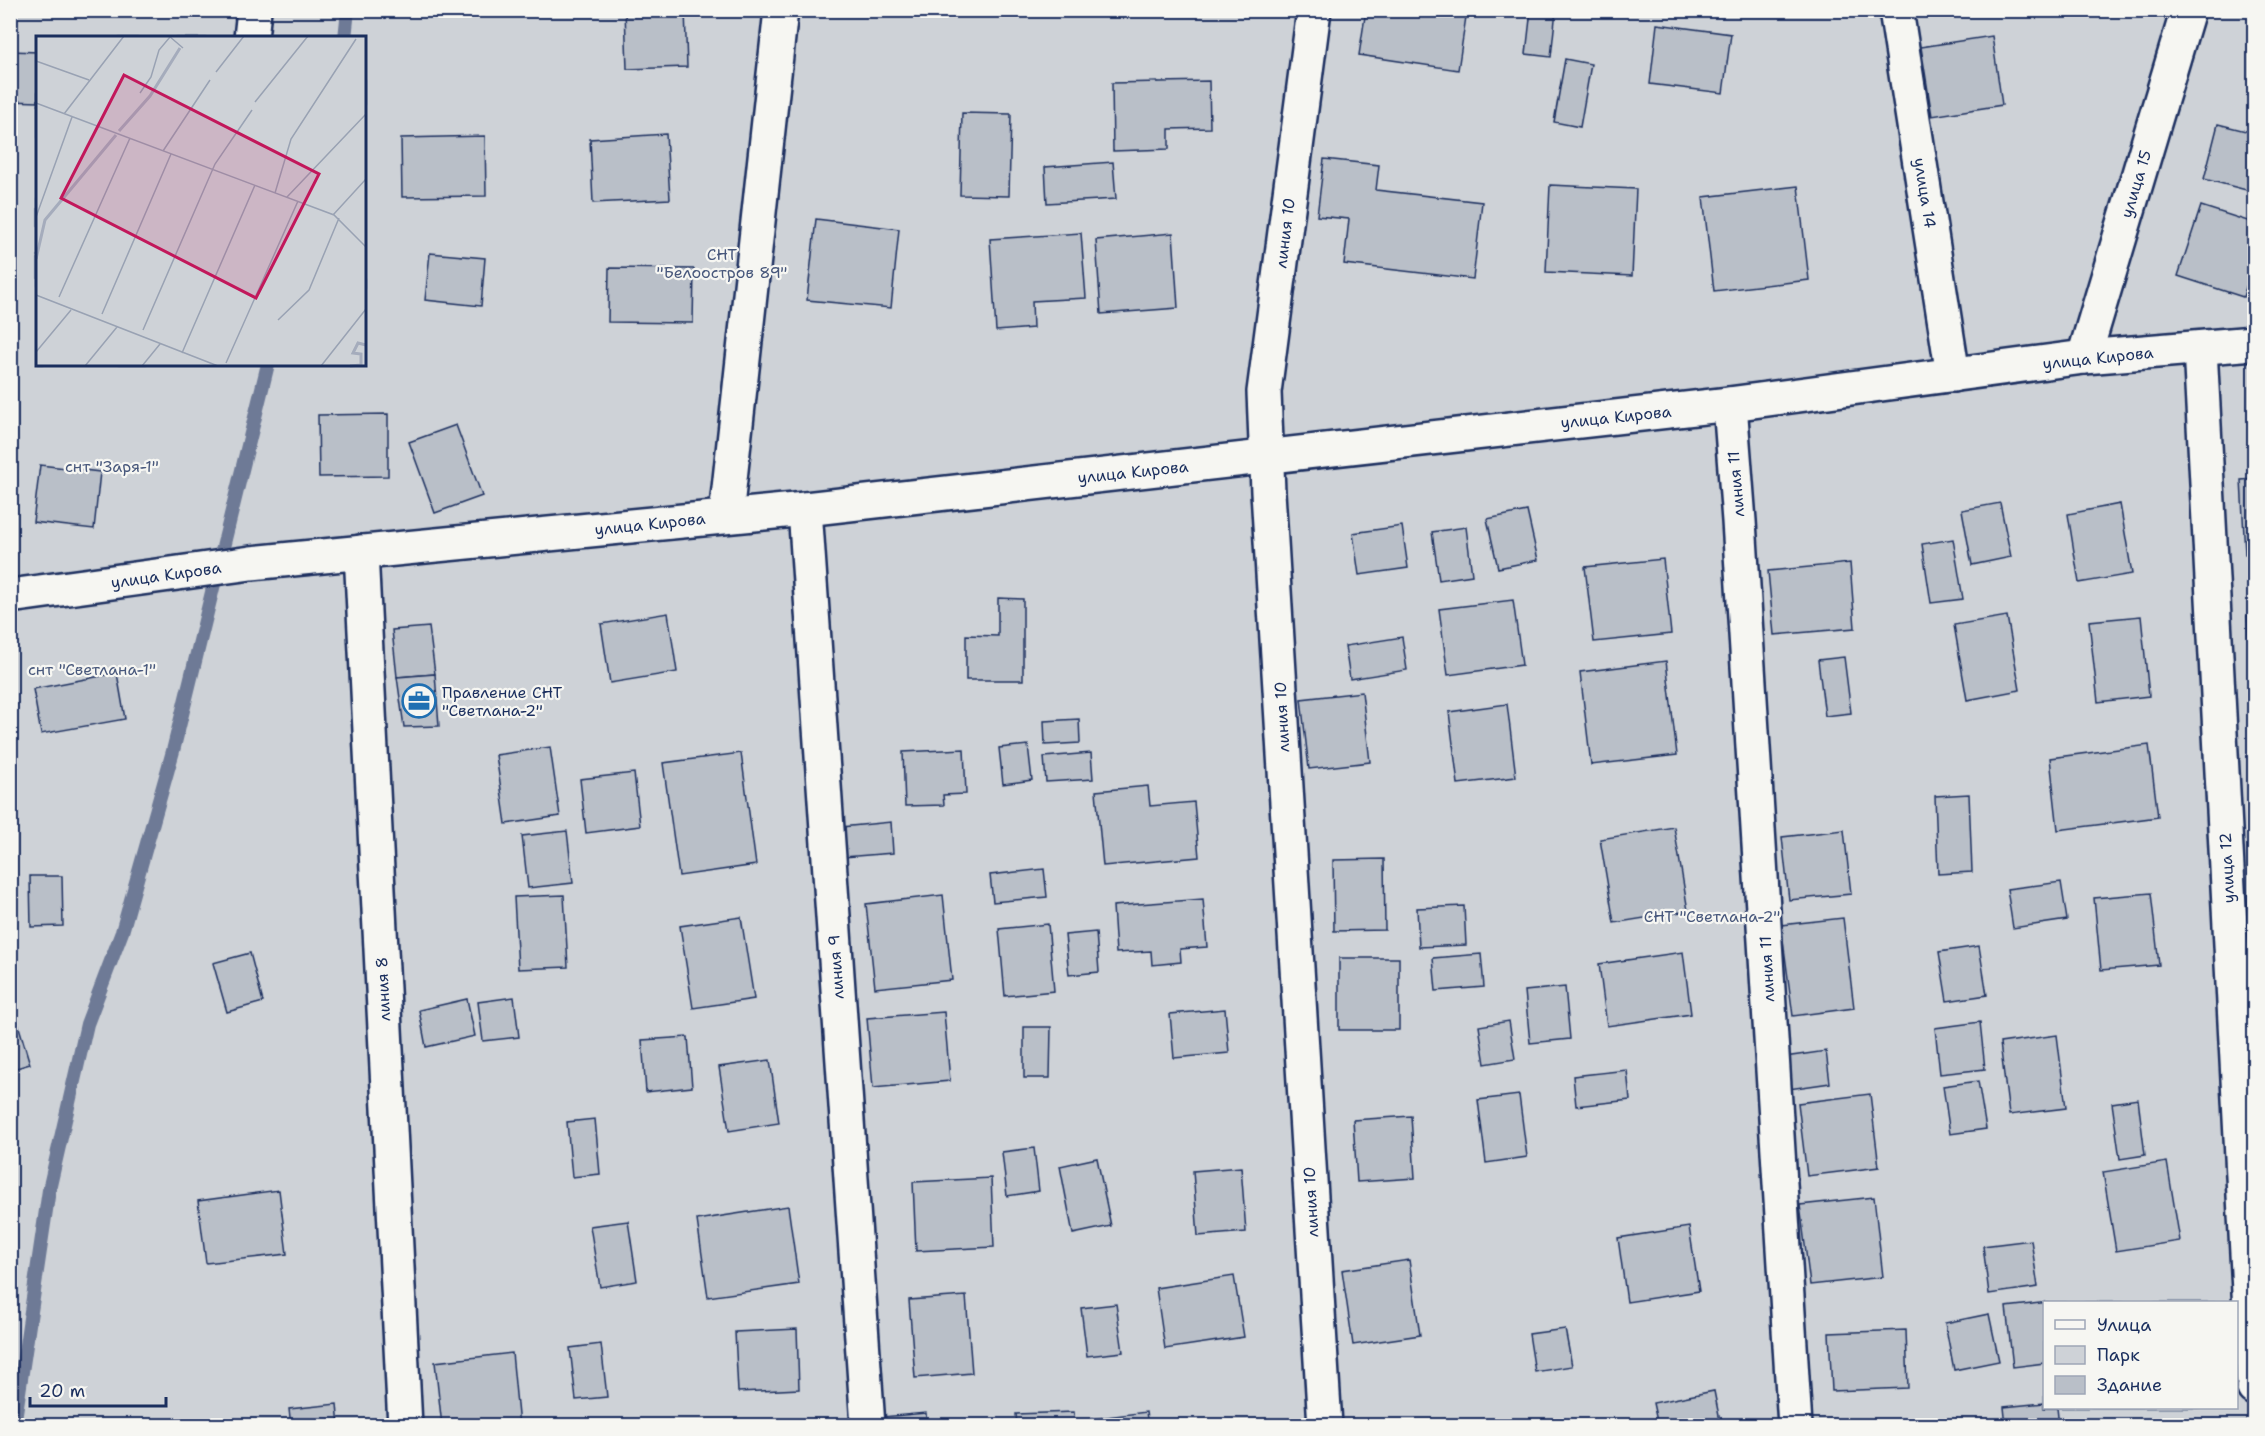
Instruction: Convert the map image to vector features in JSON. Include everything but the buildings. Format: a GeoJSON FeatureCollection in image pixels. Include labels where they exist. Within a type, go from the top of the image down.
{"type":"FeatureCollection","features":[{"type":"Feature","properties":{"kind":"street"},"geometry":{"type":"LineString","coordinates":[[251,36],[254,10]]}},
{"type":"Feature","properties":{"kind":"street"},"geometry":{"type":"LineString","coordinates":[[726,516],[781,10]]}},
{"type":"Feature","properties":{"kind":"street","name":"линия 10"},"geometry":{"type":"LineString","coordinates":[[1314,10],[1264,392],[1266,457],[1325,1425]]}},
{"type":"Feature","properties":{"kind":"street","name":"улица 14"},"geometry":{"type":"LineString","coordinates":[[1896,10],[1953,375]]}},
{"type":"Feature","properties":{"kind":"street","name":"улица 15"},"geometry":{"type":"LineString","coordinates":[[2084,357],[2188,10]]}},
{"type":"Feature","properties":{"kind":"street","name":"улица Кирова"},"geometry":{"type":"LineString","coordinates":[[10,596],[251,563],[805,509],[1730,404],[2084,357],[2254,343]]}},
{"type":"Feature","properties":{"kind":"street","name":"улица 12"},"geometry":{"type":"LineString","coordinates":[[2200,348],[2254,1388]]}},
{"type":"Feature","properties":{"kind":"street","name":"линия 11"},"geometry":{"type":"LineString","coordinates":[[1730,404],[1795,1425]]}},
{"type":"Feature","properties":{"kind":"street","name":"линия 9"},"geometry":{"type":"LineString","coordinates":[[805,509],[868,1425]]}},
{"type":"Feature","properties":{"kind":"street","name":"линия 8"},"geometry":{"type":"LineString","coordinates":[[361,552],[405,1425]]}},
{"type":"Feature","properties":{"kind":"green space","name":"СНТ \"Светлана-2\""},"geometry":{"type":"Polygon","coordinates":[[[10,11],[2254,11],[2254,1425],[11,1425],[10,11]]]}},
{"type":"Feature","properties":{"kind":"waterway"},"geometry":{"type":"LineString","coordinates":[[345,36],[348,10]]}},
{"type":"Feature","properties":{"kind":"waterway"},"geometry":{"type":"LineString","coordinates":[[14,1426],[49,1190],[87,1024],[122,932],[173,751],[268,366]]}},
{"type":"Feature","properties":{"kind":"place","name":"Правление СНТ \"Светлана-2\""},"geometry":{"type":"Point","coordinates":[419,701]}},
{"type":"Feature","properties":{"kind":"park label","name":"СНТ \"Белоостров 89\""},"geometry":{"type":"Point","coordinates":[722,263]}},
{"type":"Feature","properties":{"kind":"park label","name":"снт \"Заря-1\""},"geometry":{"type":"Point","coordinates":[112,466]}},
{"type":"Feature","properties":{"kind":"park label","name":"снт \"Светлана-1\""},"geometry":{"type":"Point","coordinates":[92,669]}}]}
